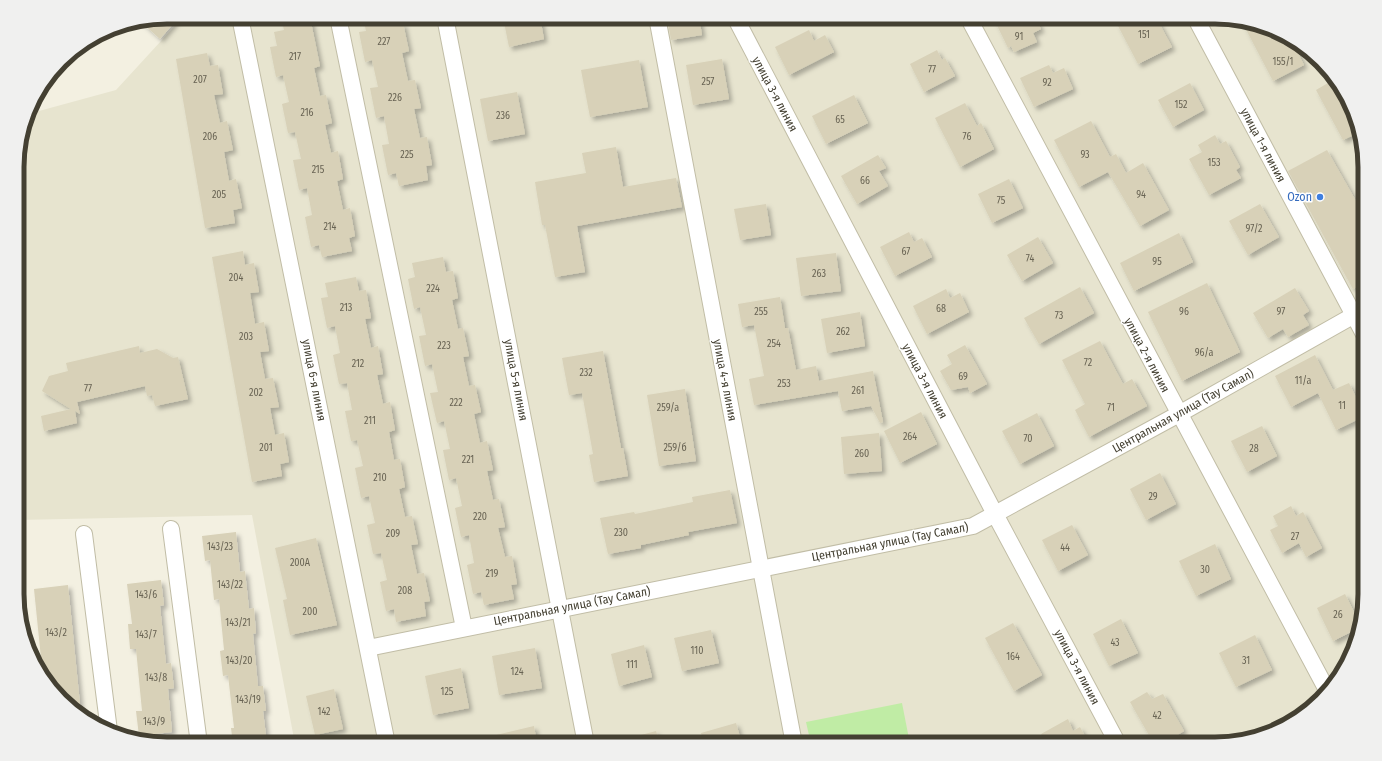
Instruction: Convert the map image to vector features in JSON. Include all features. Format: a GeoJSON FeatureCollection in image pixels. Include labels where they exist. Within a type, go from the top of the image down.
{"type":"FeatureCollection","features":[{"type":"Feature","properties":{"kind":"street","name":"улица 6-я линия"},"geometry":{"type":"LineString","coordinates":[[241,24],[386,737]]}},
{"type":"Feature","properties":{"kind":"street"},"geometry":{"type":"LineString","coordinates":[[339,24],[464,628]]}},
{"type":"Feature","properties":{"kind":"street","name":"улица 5-я линия"},"geometry":{"type":"LineString","coordinates":[[445,24],[585,737]]}},
{"type":"Feature","properties":{"kind":"street","name":"улица 4-я линия"},"geometry":{"type":"LineString","coordinates":[[657,24],[793,737]]}},
{"type":"Feature","properties":{"kind":"street","name":"улица 3-я линия"},"geometry":{"type":"LineString","coordinates":[[739,24],[995,514],[1114,737]]}},
{"type":"Feature","properties":{"kind":"street","name":"улица 2-я линия"},"geometry":{"type":"LineString","coordinates":[[972,24],[1325,686]]}},
{"type":"Feature","properties":{"kind":"street","name":"улица 1-я линия"},"geometry":{"type":"LineString","coordinates":[[1199,24],[1358,310]]}},
{"type":"Feature","properties":{"kind":"street","name":"Центральная улица (Тау Самал)"},"geometry":{"type":"LineString","coordinates":[[368,648],[972,526],[1179,414],[1358,313]]}},
{"type":"Feature","properties":{"kind":"street"},"geometry":{"type":"LineString","coordinates":[[171,529],[198,737]]}},
{"type":"Feature","properties":{"kind":"street"},"geometry":{"type":"LineString","coordinates":[[84,534],[108,724]]}},
{"type":"Feature","properties":{"kind":"shaded area"},"geometry":{"type":"Polygon","coordinates":[[[177,24],[1225,24],[1252,29],[1270,35],[1287,43],[1302,53],[1329,80],[1339,95],[1347,112],[1357,148],[1358,604],[1353,631],[1347,649],[1339,666],[1329,681],[1302,708],[1287,718],[1270,726],[1252,732],[1225,737],[294,737],[252,515],[24,520],[25,148],[35,112],[116,90],[177,24]]]}},
{"type":"Feature","properties":{"kind":"green space"},"geometry":{"type":"Polygon","coordinates":[[[902,703],[909,737],[809,737],[806,722],[902,703]]]}},
{"type":"Feature","properties":{"kind":"building"},"geometry":{"type":"Polygon","coordinates":[[[173,24],[160,39],[145,26],[173,24]]]}},
{"type":"Feature","properties":{"kind":"building"},"geometry":{"type":"Polygon","coordinates":[[[283,24],[311,24],[320,66],[314,68],[320,96],[326,95],[332,123],[325,125],[331,153],[338,151],[343,179],[337,181],[343,210],[350,208],[355,236],[349,238],[352,251],[322,257],[319,245],[311,247],[305,217],[312,215],[307,188],[299,190],[293,160],[301,159],[295,132],[288,133],[282,104],[289,102],[283,75],[276,77],[270,47],[277,46],[274,32],[284,30],[283,24]]]}},
{"type":"Feature","properties":{"kind":"building"},"geometry":{"type":"Polygon","coordinates":[[[364,24],[403,24],[409,51],[402,53],[408,81],[415,80],[421,108],[414,109],[420,138],[427,137],[432,165],[426,166],[428,180],[399,186],[396,173],[388,175],[382,145],[389,144],[384,116],[376,118],[370,88],[378,87],[372,60],[365,62],[359,32],[366,31],[364,24]]]}},
{"type":"Feature","properties":{"kind":"building"},"geometry":{"type":"Polygon","coordinates":[[[504,24],[541,24],[544,39],[509,47],[504,24]]]}},
{"type":"Feature","properties":{"kind":"building"},"geometry":{"type":"Polygon","coordinates":[[[668,24],[700,24],[702,35],[671,40],[668,24]]]}},
{"type":"Feature","properties":{"kind":"building"},"geometry":{"type":"Polygon","coordinates":[[[996,24],[1038,24],[1041,29],[1033,33],[1037,42],[1014,52],[1011,46],[1008,48],[996,24]]]}},
{"type":"Feature","properties":{"kind":"building"},"geometry":{"type":"Polygon","coordinates":[[[1117,24],[1160,24],[1172,47],[1138,64],[1117,24]]]}},
{"type":"Feature","properties":{"kind":"building"},"geometry":{"type":"Polygon","coordinates":[[[1245,27],[1270,35],[1296,49],[1304,65],[1273,81],[1245,27]]]}},
{"type":"Feature","properties":{"kind":"building"},"geometry":{"type":"Polygon","coordinates":[[[809,30],[814,41],[825,35],[834,52],[789,75],[775,47],[809,30]]]}},
{"type":"Feature","properties":{"kind":"building"},"geometry":{"type":"Polygon","coordinates":[[[937,50],[942,60],[945,58],[955,76],[924,92],[910,64],[937,50]]]}},
{"type":"Feature","properties":{"kind":"building"},"geometry":{"type":"Polygon","coordinates":[[[207,53],[210,66],[218,65],[223,94],[214,95],[220,123],[227,121],[233,150],[224,152],[229,181],[236,179],[242,208],[233,210],[235,223],[205,228],[176,59],[207,53]]]}},
{"type":"Feature","properties":{"kind":"building"},"geometry":{"type":"Polygon","coordinates":[[[722,59],[729,99],[693,105],[686,65],[722,59]]]}},
{"type":"Feature","properties":{"kind":"building"},"geometry":{"type":"Polygon","coordinates":[[[639,60],[648,107],[590,117],[581,70],[639,60]]]}},
{"type":"Feature","properties":{"kind":"building"},"geometry":{"type":"Polygon","coordinates":[[[1049,65],[1053,73],[1064,68],[1073,89],[1034,107],[1020,78],[1049,65]]]}},
{"type":"Feature","properties":{"kind":"building"},"geometry":{"type":"Polygon","coordinates":[[[1330,82],[1339,95],[1347,112],[1354,135],[1343,140],[1316,90],[1330,82]]]}},
{"type":"Feature","properties":{"kind":"building"},"geometry":{"type":"Polygon","coordinates":[[[1190,83],[1204,110],[1173,127],[1158,100],[1190,83]]]}},
{"type":"Feature","properties":{"kind":"building"},"geometry":{"type":"Polygon","coordinates":[[[517,92],[525,134],[488,141],[480,99],[517,92]]]}},
{"type":"Feature","properties":{"kind":"building"},"geometry":{"type":"Polygon","coordinates":[[[854,95],[868,123],[826,144],[812,116],[854,95]]]}},
{"type":"Feature","properties":{"kind":"building"},"geometry":{"type":"Polygon","coordinates":[[[965,103],[977,126],[981,123],[994,149],[960,167],[935,118],[965,103]]]}},
{"type":"Feature","properties":{"kind":"building"},"geometry":{"type":"Polygon","coordinates":[[[1091,121],[1110,157],[1116,154],[1126,173],[1143,163],[1169,210],[1140,226],[1108,172],[1079,187],[1054,140],[1091,121]]]}},
{"type":"Feature","properties":{"kind":"building"},"geometry":{"type":"Polygon","coordinates":[[[1215,135],[1220,144],[1226,141],[1240,167],[1236,170],[1241,178],[1209,195],[1189,159],[1202,152],[1198,145],[1215,135]]]}},
{"type":"Feature","properties":{"kind":"building"},"geometry":{"type":"Polygon","coordinates":[[[616,147],[623,187],[676,178],[682,207],[577,226],[585,272],[555,277],[545,225],[542,225],[535,182],[586,173],[582,153],[616,147]]]}},
{"type":"Feature","properties":{"kind":"building"},"geometry":{"type":"Polygon","coordinates":[[[1327,150],[1358,205],[1358,286],[1353,289],[1288,171],[1327,150]]]}},
{"type":"Feature","properties":{"kind":"building"},"geometry":{"type":"Polygon","coordinates":[[[878,155],[886,168],[879,171],[888,186],[857,204],[841,176],[878,155]]]}},
{"type":"Feature","properties":{"kind":"building"},"geometry":{"type":"Polygon","coordinates":[[[1009,179],[1023,208],[992,223],[978,194],[1009,179]]]}},
{"type":"Feature","properties":{"kind":"building"},"geometry":{"type":"Polygon","coordinates":[[[766,204],[771,235],[740,240],[734,209],[766,204]]]}},
{"type":"Feature","properties":{"kind":"building"},"geometry":{"type":"Polygon","coordinates":[[[1260,204],[1279,237],[1248,255],[1229,221],[1260,204]]]}},
{"type":"Feature","properties":{"kind":"building"},"geometry":{"type":"Polygon","coordinates":[[[909,232],[914,242],[922,238],[932,257],[895,276],[880,247],[909,232]]]}},
{"type":"Feature","properties":{"kind":"building"},"geometry":{"type":"Polygon","coordinates":[[[1179,233],[1193,262],[1134,291],[1120,263],[1179,233]]]}},
{"type":"Feature","properties":{"kind":"building"},"geometry":{"type":"Polygon","coordinates":[[[1038,237],[1053,263],[1022,281],[1007,255],[1038,237]]]}},
{"type":"Feature","properties":{"kind":"building"},"geometry":{"type":"Polygon","coordinates":[[[243,251],[245,265],[254,263],[259,292],[250,293],[255,324],[264,322],[269,351],[260,352],[265,379],[273,378],[279,407],[270,408],[275,435],[284,433],[289,462],[280,464],[282,476],[252,482],[212,257],[243,251]]]}},
{"type":"Feature","properties":{"kind":"building"},"geometry":{"type":"Polygon","coordinates":[[[836,253],[841,291],[801,296],[796,258],[836,253]]]}},
{"type":"Feature","properties":{"kind":"building"},"geometry":{"type":"Polygon","coordinates":[[[443,257],[446,272],[453,271],[458,298],[452,300],[458,329],[463,328],[469,356],[463,357],[469,386],[475,385],[481,412],[474,414],[480,443],[487,441],[493,470],[487,471],[493,500],[499,499],[505,527],[498,528],[505,557],[512,556],[517,584],[511,585],[514,599],[484,605],[481,592],[473,594],[467,565],[474,563],[469,535],[461,537],[455,508],[462,506],[456,478],[449,480],[443,450],[450,449],[444,421],[437,423],[430,393],[438,392],[432,364],[425,366],[419,336],[426,335],[420,307],[414,309],[408,279],[415,277],[412,263],[443,257]]]}},
{"type":"Feature","properties":{"kind":"building"},"geometry":{"type":"Polygon","coordinates":[[[356,277],[359,291],[366,290],[371,318],[365,319],[371,348],[378,346],[383,374],[377,375],[383,404],[390,402],[395,430],[389,432],[394,460],[400,459],[405,487],[399,489],[405,517],[412,516],[418,544],[411,545],[417,574],[424,573],[430,601],[424,602],[426,616],[396,622],[394,609],[386,611],[380,582],[387,580],[381,553],[373,554],[367,525],[375,523],[369,496],[361,498],[355,468],[363,466],[357,440],[351,441],[345,411],[352,410],[347,383],[339,384],[333,355],[340,353],[335,326],[327,328],[321,298],[328,297],[325,283],[356,277]]]}},
{"type":"Feature","properties":{"kind":"building"},"geometry":{"type":"Polygon","coordinates":[[[1207,283],[1240,352],[1182,381],[1148,312],[1207,283]]]}},
{"type":"Feature","properties":{"kind":"building"},"geometry":{"type":"Polygon","coordinates":[[[1080,287],[1094,313],[1039,344],[1024,318],[1080,287]]]}},
{"type":"Feature","properties":{"kind":"building"},"geometry":{"type":"Polygon","coordinates":[[[1295,288],[1309,311],[1303,315],[1309,325],[1288,337],[1283,329],[1268,338],[1253,313],[1295,288]]]}},
{"type":"Feature","properties":{"kind":"building"},"geometry":{"type":"Polygon","coordinates":[[[946,289],[950,298],[960,293],[969,312],[927,334],[913,306],[946,289]]]}},
{"type":"Feature","properties":{"kind":"building"},"geometry":{"type":"Polygon","coordinates":[[[780,297],[785,328],[788,328],[796,370],[816,366],[819,381],[873,371],[883,422],[880,423],[871,406],[842,411],[838,391],[754,405],[749,379],[764,376],[754,325],[742,327],[738,304],[780,297]]]}},
{"type":"Feature","properties":{"kind":"building"},"geometry":{"type":"Polygon","coordinates":[[[860,312],[865,346],[827,353],[821,319],[860,312]]]}},
{"type":"Feature","properties":{"kind":"building"},"geometry":{"type":"Polygon","coordinates":[[[1100,341],[1123,384],[1132,379],[1147,406],[1089,437],[1075,410],[1085,404],[1062,360],[1100,341]]]}},
{"type":"Feature","properties":{"kind":"building"},"geometry":{"type":"Polygon","coordinates":[[[965,345],[987,384],[970,393],[968,387],[951,390],[940,371],[952,364],[947,355],[965,345]]]}},
{"type":"Feature","properties":{"kind":"building"},"geometry":{"type":"Polygon","coordinates":[[[139,346],[140,353],[157,349],[173,358],[178,357],[188,399],[155,406],[152,395],[147,396],[145,386],[77,402],[80,414],[75,411],[77,423],[44,431],[41,416],[71,409],[42,391],[49,376],[68,371],[66,363],[139,346]]]}},
{"type":"Feature","properties":{"kind":"building"},"geometry":{"type":"Polygon","coordinates":[[[603,351],[621,448],[623,448],[628,476],[594,482],[589,455],[593,454],[582,393],[569,395],[562,358],[603,351]]]}},
{"type":"Feature","properties":{"kind":"building"},"geometry":{"type":"Polygon","coordinates":[[[1315,355],[1333,390],[1349,383],[1358,402],[1358,419],[1336,430],[1318,393],[1291,407],[1275,376],[1315,355]]]}},
{"type":"Feature","properties":{"kind":"building"},"geometry":{"type":"Polygon","coordinates":[[[685,389],[696,461],[659,466],[647,395],[685,389]]]}},
{"type":"Feature","properties":{"kind":"building"},"geometry":{"type":"Polygon","coordinates":[[[921,412],[937,444],[900,463],[884,431],[921,412]]]}},
{"type":"Feature","properties":{"kind":"building"},"geometry":{"type":"Polygon","coordinates":[[[1037,413],[1054,446],[1020,464],[1002,431],[1037,413]]]}},
{"type":"Feature","properties":{"kind":"building"},"geometry":{"type":"Polygon","coordinates":[[[1262,426],[1277,456],[1247,472],[1231,441],[1262,426]]]}},
{"type":"Feature","properties":{"kind":"building"},"geometry":{"type":"Polygon","coordinates":[[[879,433],[882,471],[844,474],[841,437],[879,433]]]}},
{"type":"Feature","properties":{"kind":"building"},"geometry":{"type":"Polygon","coordinates":[[[1160,473],[1176,504],[1146,520],[1130,489],[1160,473]]]}},
{"type":"Feature","properties":{"kind":"building"},"geometry":{"type":"Polygon","coordinates":[[[730,490],[737,523],[688,532],[689,535],[641,545],[641,548],[608,554],[600,518],[634,512],[635,514],[693,502],[692,497],[730,490]]]}},
{"type":"Feature","properties":{"kind":"building"},"geometry":{"type":"Polygon","coordinates":[[[1291,506],[1296,516],[1303,512],[1322,548],[1306,557],[1299,543],[1282,553],[1270,530],[1278,526],[1273,516],[1291,506]]]}},
{"type":"Feature","properties":{"kind":"building"},"geometry":{"type":"Polygon","coordinates":[[[1072,525],[1088,555],[1058,571],[1042,540],[1072,525]]]}},
{"type":"Feature","properties":{"kind":"building"},"geometry":{"type":"Polygon","coordinates":[[[236,532],[240,572],[245,571],[249,609],[254,608],[256,633],[253,634],[258,686],[263,686],[266,711],[263,711],[266,737],[232,737],[231,728],[234,728],[228,675],[223,676],[220,651],[224,650],[219,599],[214,600],[210,560],[205,561],[202,536],[236,532]]]}},
{"type":"Feature","properties":{"kind":"building"},"geometry":{"type":"Polygon","coordinates":[[[316,538],[337,625],[290,635],[283,600],[287,599],[275,548],[316,538]]]}},
{"type":"Feature","properties":{"kind":"building"},"geometry":{"type":"Polygon","coordinates":[[[1215,544],[1231,579],[1196,596],[1179,561],[1215,544]]]}},
{"type":"Feature","properties":{"kind":"building"},"geometry":{"type":"Polygon","coordinates":[[[161,580],[164,605],[160,606],[166,664],[171,663],[174,688],[168,689],[172,732],[145,735],[139,734],[136,711],[142,711],[136,649],[130,649],[128,624],[132,624],[127,584],[161,580]]]}},
{"type":"Feature","properties":{"kind":"building"},"geometry":{"type":"Polygon","coordinates":[[[68,585],[80,708],[53,681],[41,662],[34,589],[68,585]]]}},
{"type":"Feature","properties":{"kind":"building"},"geometry":{"type":"Polygon","coordinates":[[[1345,594],[1356,616],[1353,631],[1333,641],[1317,608],[1345,594]]]}},
{"type":"Feature","properties":{"kind":"building"},"geometry":{"type":"Polygon","coordinates":[[[1121,619],[1138,653],[1109,666],[1093,634],[1121,619]]]}},
{"type":"Feature","properties":{"kind":"building"},"geometry":{"type":"Polygon","coordinates":[[[1013,623],[1042,675],[1014,691],[985,638],[1013,623]]]}},
{"type":"Feature","properties":{"kind":"building"},"geometry":{"type":"Polygon","coordinates":[[[711,630],[719,663],[682,671],[674,638],[711,630]]]}},
{"type":"Feature","properties":{"kind":"building"},"geometry":{"type":"Polygon","coordinates":[[[1255,635],[1272,670],[1236,687],[1219,653],[1255,635]]]}},
{"type":"Feature","properties":{"kind":"building"},"geometry":{"type":"Polygon","coordinates":[[[644,645],[652,677],[619,686],[611,654],[644,645]]]}},
{"type":"Feature","properties":{"kind":"building"},"geometry":{"type":"Polygon","coordinates":[[[535,648],[542,688],[499,695],[492,656],[535,648]]]}},
{"type":"Feature","properties":{"kind":"building"},"geometry":{"type":"Polygon","coordinates":[[[461,668],[469,708],[433,715],[425,676],[461,668]]]}},
{"type":"Feature","properties":{"kind":"building"},"geometry":{"type":"Polygon","coordinates":[[[334,689],[343,729],[315,735],[306,696],[334,689]]]}},
{"type":"Feature","properties":{"kind":"building"},"geometry":{"type":"Polygon","coordinates":[[[1147,692],[1152,699],[1163,694],[1184,731],[1174,737],[1150,737],[1130,702],[1147,692]]]}},
{"type":"Feature","properties":{"kind":"building"},"geometry":{"type":"Polygon","coordinates":[[[1068,719],[1073,731],[1080,727],[1085,737],[1043,737],[1041,734],[1068,719]]]}},
{"type":"Feature","properties":{"kind":"building"},"geometry":{"type":"Polygon","coordinates":[[[736,723],[740,737],[702,737],[701,733],[736,723]]]}},
{"type":"Feature","properties":{"kind":"building"},"geometry":{"type":"Polygon","coordinates":[[[534,726],[536,737],[487,737],[534,726]]]}},
{"type":"Feature","properties":{"kind":"building"},"geometry":{"type":"Polygon","coordinates":[[[656,731],[658,737],[633,737],[656,731]]]}},
{"type":"Feature","properties":{"kind":"place","name":"Ozon"},"geometry":{"type":"Point","coordinates":[1320,197]}}]}
